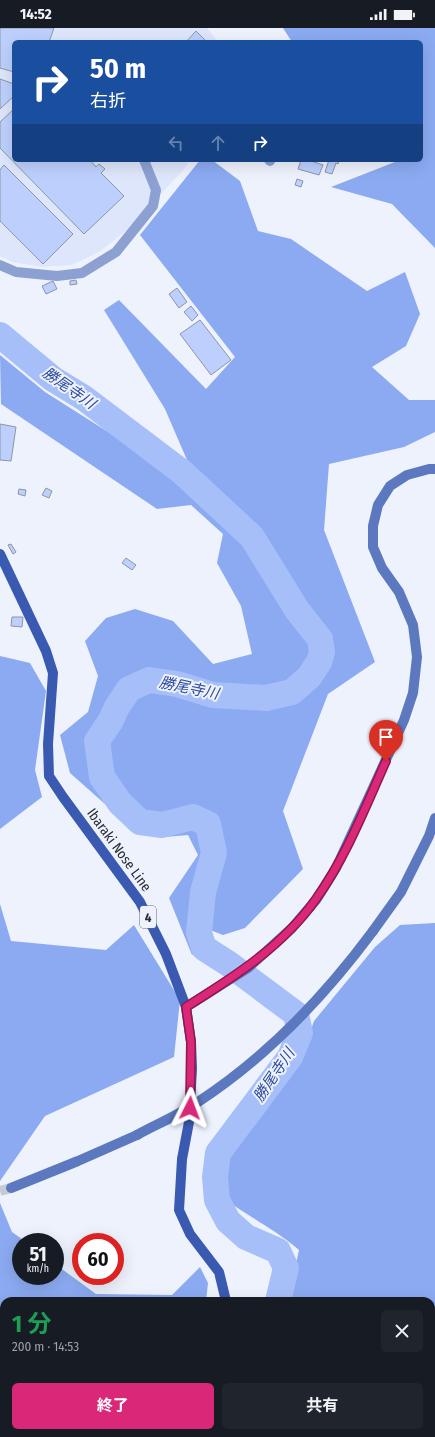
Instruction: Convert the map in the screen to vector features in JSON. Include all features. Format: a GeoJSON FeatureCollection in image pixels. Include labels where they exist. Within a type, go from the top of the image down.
{"type":"FeatureCollection","features":[{"type":"Feature","properties":{"kind":"main road","name":"Ibaraki Nose Line"},"geometry":{"type":"LineString","coordinates":[[0,554],[46,651],[53,673],[48,744],[49,776],[63,798],[140,902],[166,954],[186,1007],[191,1042],[192,1069],[189,1122],[182,1159],[179,1210],[190,1234],[220,1272],[225,1297]]}},
{"type":"Feature","properties":{"kind":"street"},"geometry":{"type":"LineString","coordinates":[[0,265],[16,272],[57,276],[82,273],[116,252],[153,206],[156,190],[145,162]]}},
{"type":"Feature","properties":{"kind":"street"},"geometry":{"type":"LineString","coordinates":[[186,1007],[248,968],[292,928],[316,900],[336,868],[404,720],[413,693],[416,657],[413,625],[399,592],[382,568],[373,547],[373,526],[378,505],[390,486],[407,475],[429,469],[435,469]]}},
{"type":"Feature","properties":{"kind":"street"},"geometry":{"type":"LineString","coordinates":[[11,1188],[78,1162],[137,1136],[197,1103],[243,1071],[298,1021],[343,972],[401,892],[429,836],[435,818]]}},
{"type":"Feature","properties":{"kind":"shaded area"},"geometry":{"type":"Polygon","coordinates":[[[0,28],[207,28],[216,40],[12,40],[12,162],[189,162],[185,168],[127,230],[99,252],[72,265],[42,267],[12,262],[0,256],[0,28]]]}},
{"type":"Feature","properties":{"kind":"shaded area"},"geometry":{"type":"Polygon","coordinates":[[[283,28],[435,28],[435,248],[392,204],[331,187],[395,162],[423,162],[423,40],[291,40],[283,28]]]}},
{"type":"Feature","properties":{"kind":"shaded area"},"geometry":{"type":"Polygon","coordinates":[[[198,162],[215,162],[240,181],[258,231],[291,239],[367,291],[405,272],[420,314],[406,346],[372,367],[409,400],[435,400],[435,432],[404,447],[329,464],[324,530],[375,662],[328,694],[283,811],[303,869],[245,928],[223,935],[205,928],[210,894],[222,854],[214,821],[194,811],[162,817],[143,817],[123,798],[106,775],[105,742],[117,726],[133,695],[150,687],[213,700],[266,705],[295,698],[313,680],[323,666],[326,655],[326,638],[262,534],[187,460],[165,409],[104,310],[119,300],[206,389],[235,357],[140,235],[198,162]]]}},
{"type":"Feature","properties":{"kind":"shaded area"},"geometry":{"type":"Polygon","coordinates":[[[0,355],[45,392],[176,475],[248,539],[292,610],[313,638],[316,651],[314,658],[305,673],[291,688],[265,693],[216,692],[179,679],[149,676],[127,685],[94,739],[99,779],[116,806],[105,804],[70,773],[60,735],[88,712],[98,676],[85,641],[106,618],[135,609],[173,621],[213,664],[252,654],[241,606],[217,563],[223,534],[191,505],[157,509],[1,404],[0,355]]]}},
{"type":"Feature","properties":{"kind":"shaded area"},"geometry":{"type":"Polygon","coordinates":[[[0,656],[30,663],[46,691],[35,770],[42,797],[0,829],[0,656]]]}},
{"type":"Feature","properties":{"kind":"shaded area"},"geometry":{"type":"Polygon","coordinates":[[[192,822],[202,829],[208,853],[198,889],[193,931],[200,950],[192,955],[169,898],[198,855],[188,835],[165,837],[168,829],[192,822]]]}},
{"type":"Feature","properties":{"kind":"shaded area"},"geometry":{"type":"Polygon","coordinates":[[[0,904],[11,941],[106,950],[134,925],[180,1000],[174,1057],[45,1116],[0,1181],[0,904]]]}},
{"type":"Feature","properties":{"kind":"shaded area"},"geometry":{"type":"Polygon","coordinates":[[[435,923],[435,1297],[289,1297],[299,1250],[281,1236],[225,1199],[223,1177],[229,1149],[300,1061],[314,1021],[375,947],[400,925],[435,923]]]}},
{"type":"Feature","properties":{"kind":"shaded area"},"geometry":{"type":"Polygon","coordinates":[[[0,1203],[13,1233],[12,1233],[12,1285],[64,1285],[64,1271],[72,1276],[72,1285],[84,1285],[96,1294],[172,1295],[200,1267],[208,1283],[206,1297],[0,1297],[0,1203]]]}},
{"type":"Feature","properties":{"kind":"building"},"geometry":{"type":"Polygon","coordinates":[[[0,28],[54,28],[50,40],[12,40],[12,71],[0,68],[0,28]]]}},
{"type":"Feature","properties":{"kind":"building"},"geometry":{"type":"Polygon","coordinates":[[[196,31],[205,40],[188,40],[196,31]]]}},
{"type":"Feature","properties":{"kind":"building"},"geometry":{"type":"Polygon","coordinates":[[[0,79],[12,83],[12,98],[0,109],[0,79]]]}},
{"type":"Feature","properties":{"kind":"building"},"geometry":{"type":"Polygon","coordinates":[[[12,111],[12,160],[0,148],[0,122],[12,111]]]}},
{"type":"Feature","properties":{"kind":"building"},"geometry":{"type":"Polygon","coordinates":[[[14,162],[92,162],[96,167],[99,164],[105,169],[101,173],[124,196],[84,234],[14,162]]]}},
{"type":"Feature","properties":{"kind":"building"},"geometry":{"type":"Polygon","coordinates":[[[300,162],[314,162],[323,165],[319,175],[298,169],[300,162]]]}},
{"type":"Feature","properties":{"kind":"building"},"geometry":{"type":"Polygon","coordinates":[[[328,162],[338,162],[338,164],[336,163],[332,174],[325,172],[328,162]]]}},
{"type":"Feature","properties":{"kind":"building"},"geometry":{"type":"Polygon","coordinates":[[[4,165],[73,234],[43,264],[0,221],[0,170],[4,165]]]}},
{"type":"Feature","properties":{"kind":"building"},"geometry":{"type":"Polygon","coordinates":[[[297,179],[303,181],[301,187],[295,185],[297,179]]]}},
{"type":"Feature","properties":{"kind":"building"},"geometry":{"type":"Polygon","coordinates":[[[76,280],[77,284],[70,285],[70,281],[76,280]]]}},
{"type":"Feature","properties":{"kind":"building"},"geometry":{"type":"Polygon","coordinates":[[[53,281],[57,289],[46,294],[42,286],[53,281]]]}},
{"type":"Feature","properties":{"kind":"building"},"geometry":{"type":"Polygon","coordinates":[[[177,288],[187,302],[179,308],[169,294],[177,288]]]}},
{"type":"Feature","properties":{"kind":"building"},"geometry":{"type":"Polygon","coordinates":[[[191,306],[198,315],[192,321],[184,312],[191,306]]]}},
{"type":"Feature","properties":{"kind":"building"},"geometry":{"type":"Polygon","coordinates":[[[200,320],[231,360],[211,375],[180,334],[200,320]]]}},
{"type":"Feature","properties":{"kind":"building"},"geometry":{"type":"Polygon","coordinates":[[[0,424],[16,427],[11,461],[0,460],[0,424]]]}},
{"type":"Feature","properties":{"kind":"building"},"geometry":{"type":"Polygon","coordinates":[[[46,488],[52,491],[49,498],[42,495],[46,488]]]}},
{"type":"Feature","properties":{"kind":"building"},"geometry":{"type":"Polygon","coordinates":[[[19,489],[26,490],[25,496],[18,494],[19,489]]]}},
{"type":"Feature","properties":{"kind":"building"},"geometry":{"type":"Polygon","coordinates":[[[11,544],[16,552],[13,554],[8,545],[11,544]]]}},
{"type":"Feature","properties":{"kind":"building"},"geometry":{"type":"Polygon","coordinates":[[[126,558],[136,565],[132,570],[122,563],[126,558]]]}},
{"type":"Feature","properties":{"kind":"building"},"geometry":{"type":"Polygon","coordinates":[[[12,617],[23,617],[22,627],[11,626],[12,617]]]}},
{"type":"Feature","properties":{"kind":"waterway","name":"勝尾寺川"},"geometry":{"type":"LineString","coordinates":[[0,335],[53,379],[84,398],[182,472],[252,537],[297,610],[320,639],[322,652],[319,662],[309,677],[292,692],[266,698],[213,695],[177,684],[149,680],[129,689],[97,741],[102,777],[120,803],[140,822],[162,825],[193,817],[208,824],[214,853],[203,892],[199,933],[204,948],[229,964],[296,1014],[300,1033],[290,1057],[218,1153],[215,1177],[217,1200],[228,1221],[246,1237],[278,1251],[286,1268],[279,1297]]}},
{"type":"Feature","properties":{"kind":"tunnel"},"geometry":{"type":"LineString","coordinates":[[0,1191],[11,1188]]}},
{"type":"Feature","properties":{"kind":"route"},"geometry":{"type":"LineString","coordinates":[[190,1108],[192,1069],[191,1042],[186,1007],[248,968],[292,928],[316,900],[336,868],[386,761]]}}]}
